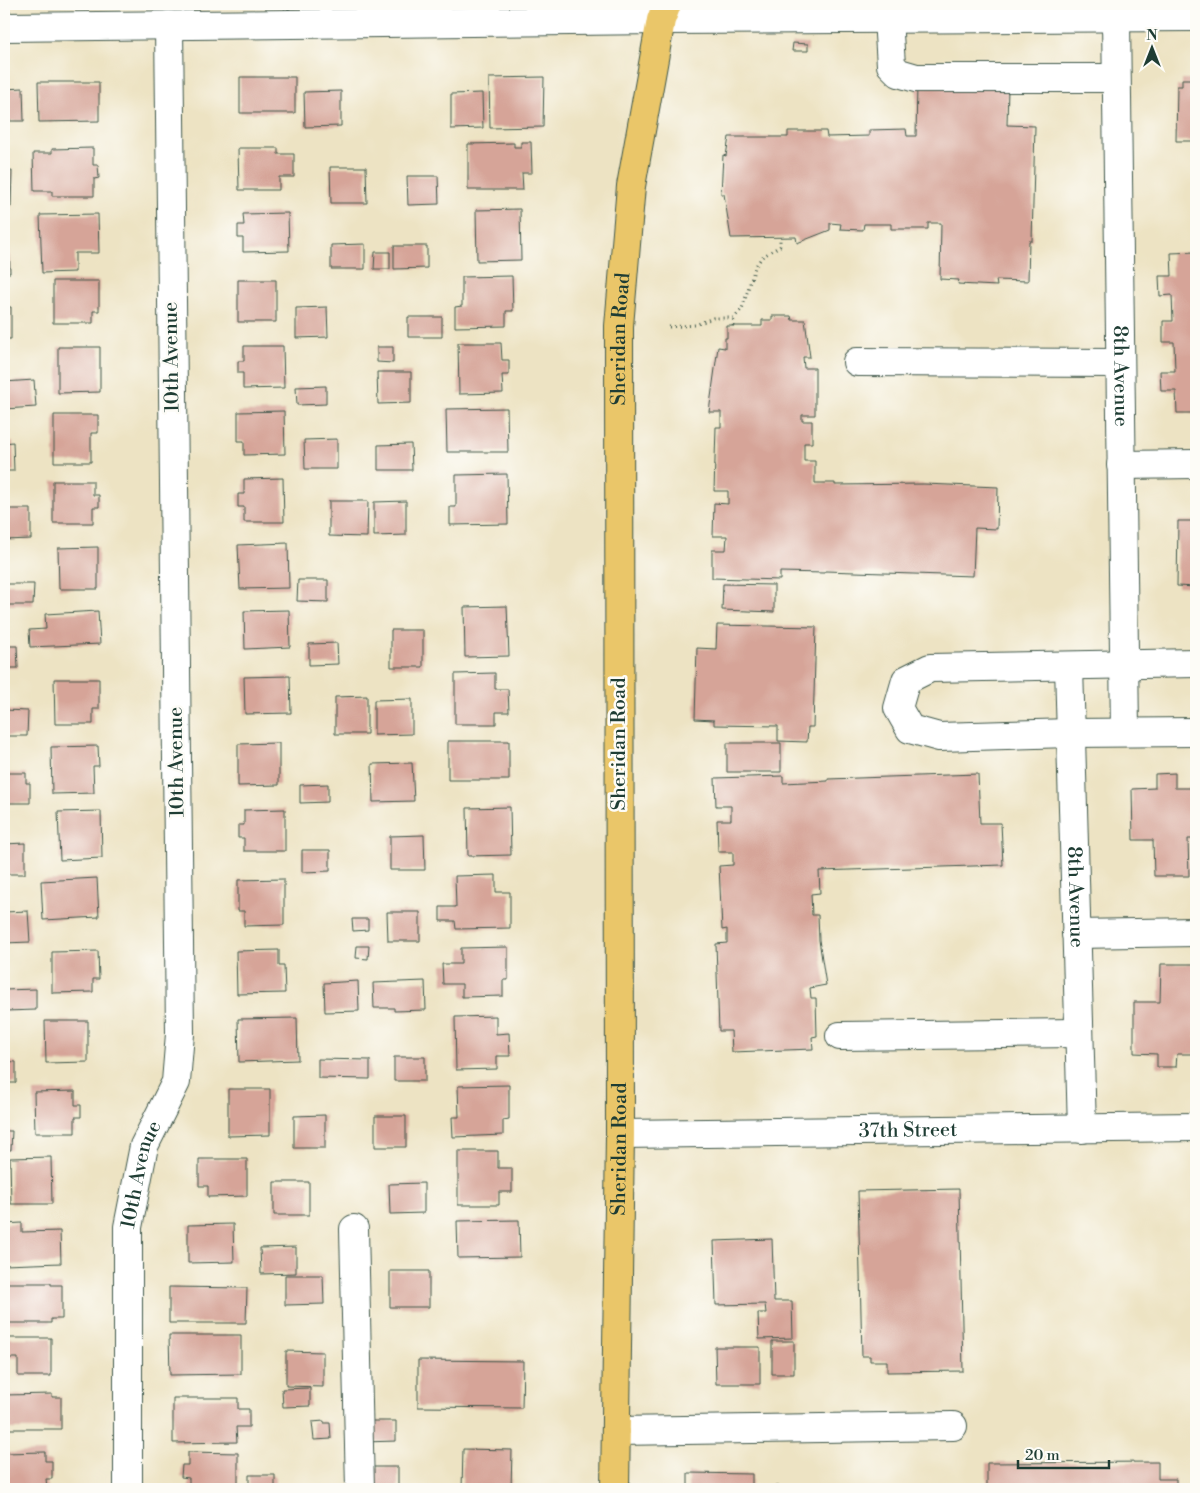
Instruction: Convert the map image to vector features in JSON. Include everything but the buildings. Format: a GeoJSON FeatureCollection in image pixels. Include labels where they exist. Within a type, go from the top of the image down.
{"type":"FeatureCollection","features":[{"type":"Feature","properties":{"kind":"main road","name":"Sheridan Road"},"geometry":{"type":"LineString","coordinates":[[615,1489],[620,1134],[619,326],[631,186],[664,12]]}},
{"type":"Feature","properties":{"kind":"street"},"geometry":{"type":"LineString","coordinates":[[4,27],[169,25],[331,14],[419,13],[801,12],[888,19],[1164,10],[1196,17]]}},
{"type":"Feature","properties":{"kind":"street","name":"8th Avenue"},"geometry":{"type":"LineString","coordinates":[[1104,13],[1116,78],[1125,732]]}},
{"type":"Feature","properties":{"kind":"street"},"geometry":{"type":"LineString","coordinates":[[888,19],[891,65],[900,73],[916,78],[1116,78]]}},
{"type":"Feature","properties":{"kind":"street","name":"10th Avenue"},"geometry":{"type":"LineString","coordinates":[[128,1489],[128,1227],[144,1146],[176,1082],[180,1034],[169,25]]}},
{"type":"Feature","properties":{"kind":"street"},"geometry":{"type":"LineString","coordinates":[[857,362],[1120,363]]}},
{"type":"Feature","properties":{"kind":"street"},"geometry":{"type":"LineString","coordinates":[[1121,465],[1196,464]]}},
{"type":"Feature","properties":{"kind":"street"},"geometry":{"type":"LineString","coordinates":[[1196,663],[930,668],[906,680],[898,708],[910,729],[939,737],[1196,732]]}},
{"type":"Feature","properties":{"kind":"street","name":"8th Avenue"},"geometry":{"type":"LineString","coordinates":[[1069,666],[1082,1129]]}},
{"type":"Feature","properties":{"kind":"street"},"geometry":{"type":"LineString","coordinates":[[1076,934],[1196,932]]}},
{"type":"Feature","properties":{"kind":"street"},"geometry":{"type":"LineString","coordinates":[[840,1036],[1080,1033]]}},
{"type":"Feature","properties":{"kind":"street","name":"37th Street"},"geometry":{"type":"LineString","coordinates":[[620,1134],[1196,1127]]}},
{"type":"Feature","properties":{"kind":"street"},"geometry":{"type":"LineString","coordinates":[[354,1229],[360,1489]]}},
{"type":"Feature","properties":{"kind":"street"},"geometry":{"type":"LineString","coordinates":[[616,1431],[953,1426]]}},
{"type":"Feature","properties":{"kind":"path"},"geometry":{"type":"LineString","coordinates":[[733,326],[734,318],[742,309],[755,267],[762,257],[780,246],[780,237]]}},
{"type":"Feature","properties":{"kind":"path"},"geometry":{"type":"LineString","coordinates":[[669,327],[695,325],[713,318],[734,318]]}}]}
